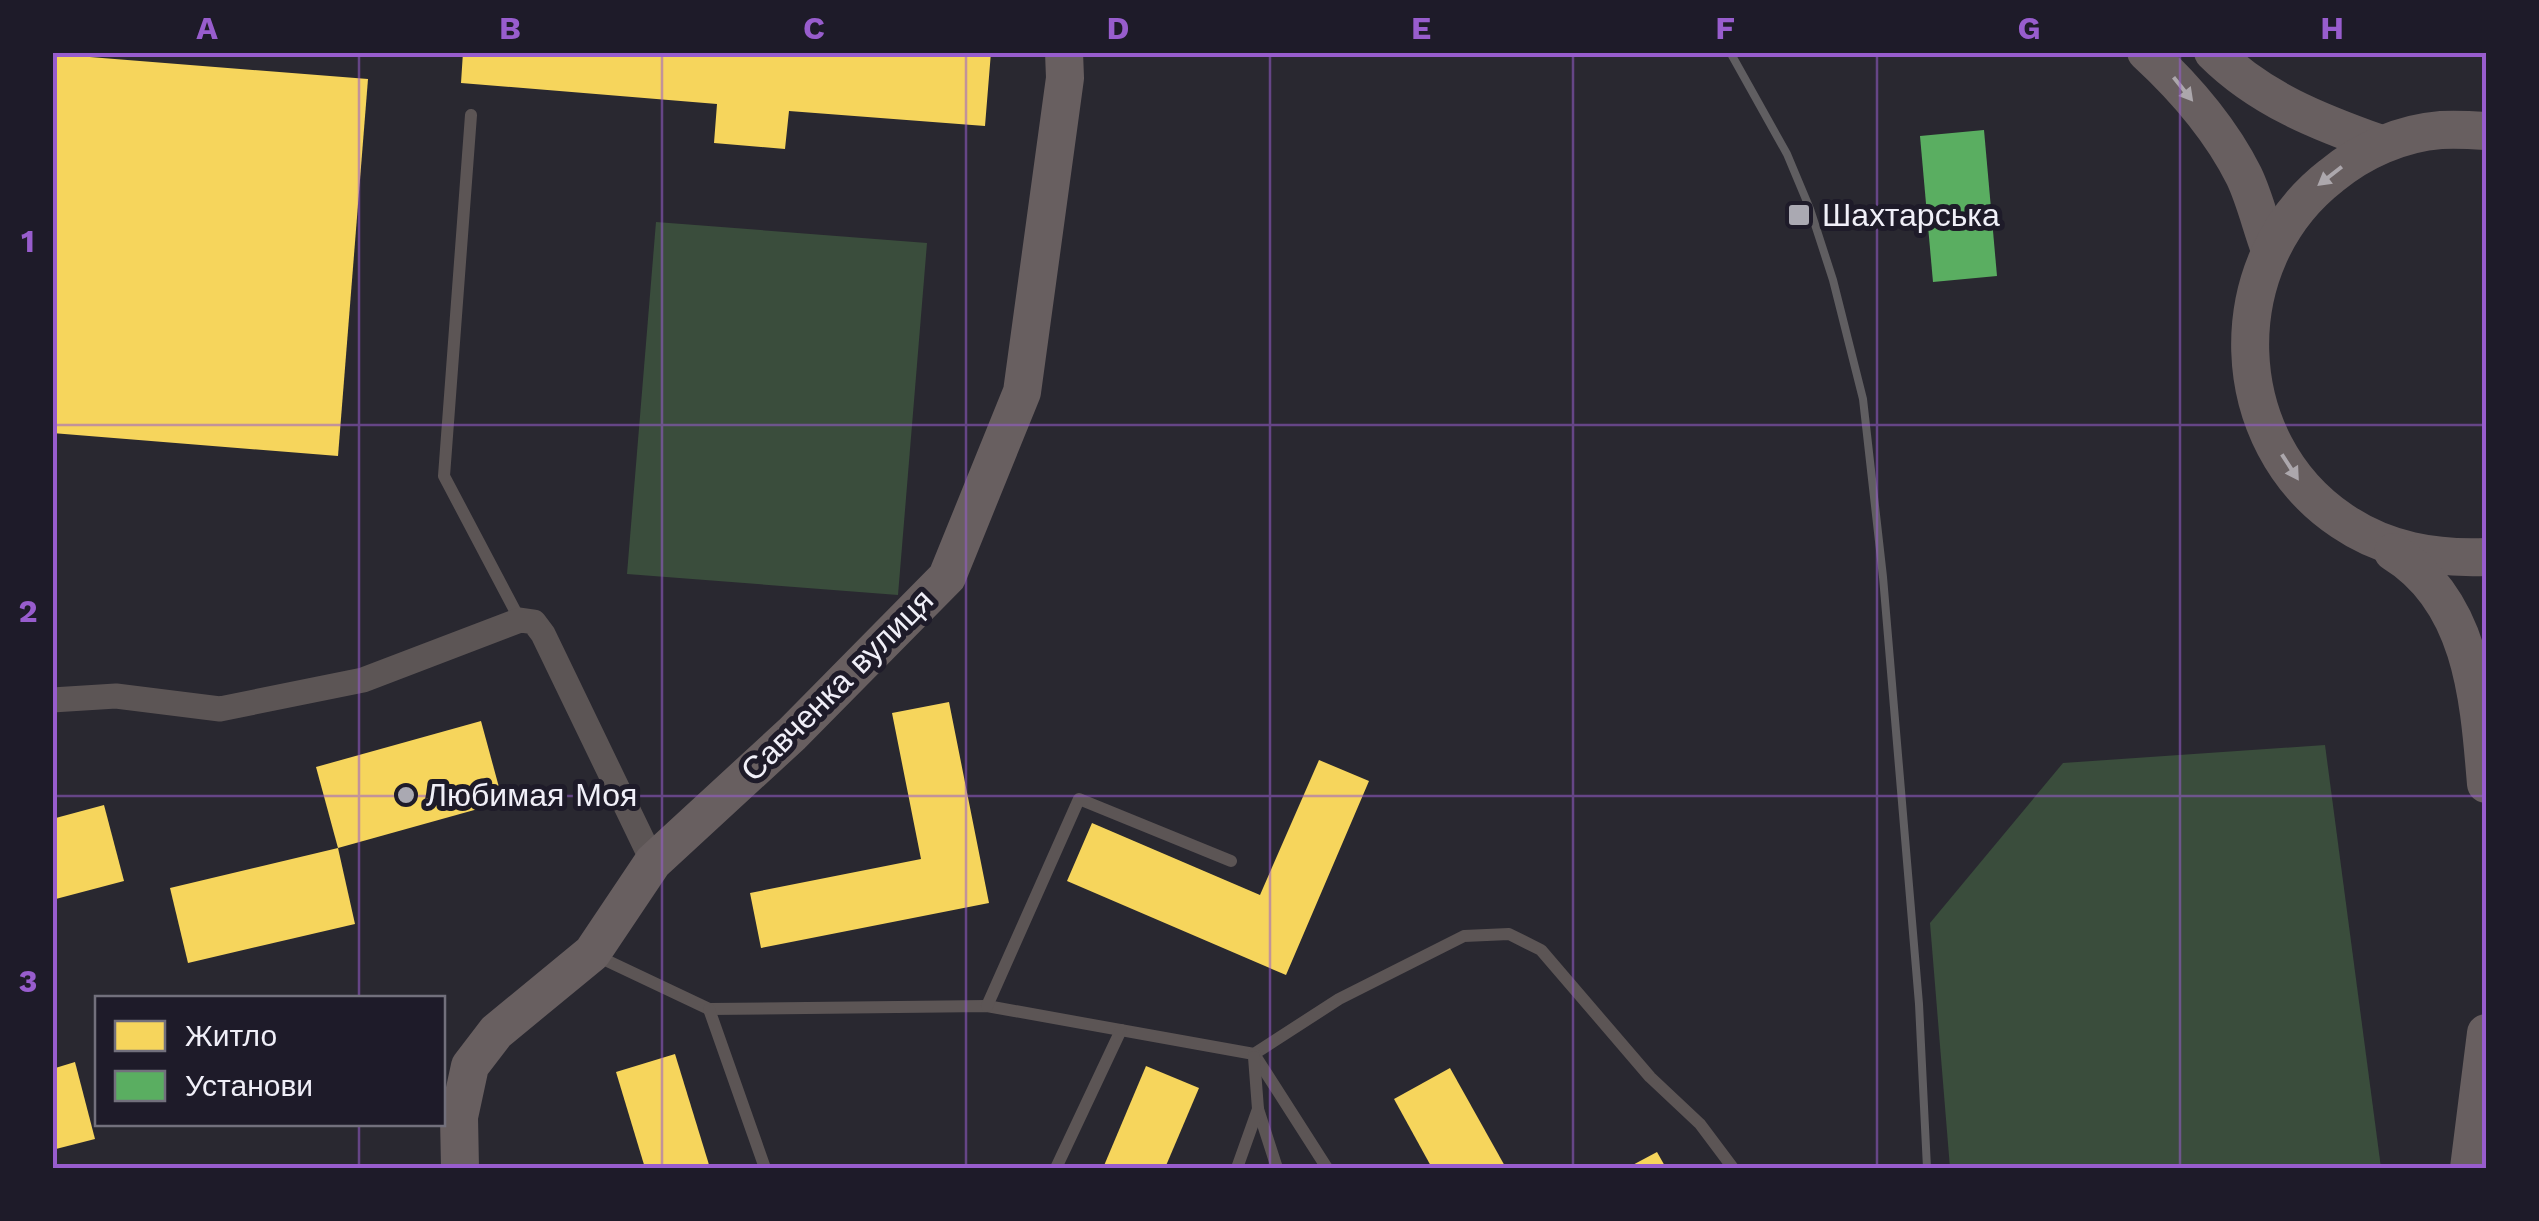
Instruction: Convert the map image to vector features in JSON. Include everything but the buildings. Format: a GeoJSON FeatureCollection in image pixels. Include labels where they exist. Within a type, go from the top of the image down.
{"type":"FeatureCollection","features":[{"type":"Feature","properties":{"kind":"main road","name":"Савченка вулиця"},"geometry":{"type":"LineString","coordinates":[[460,1168],[459,1117],[470,1066],[496,1032],[592,954],[653,862],[792,734],[947,577],[1022,392],[1066,78],[1064,52]]}},
{"type":"Feature","properties":{"kind":"main road"},"geometry":{"type":"LineString","coordinates":[[2146,52],[2170,74],[2215,129],[2244,177],[2270,250]]}},
{"type":"Feature","properties":{"kind":"main road"},"geometry":{"type":"LineString","coordinates":[[2212,52],[2235,75],[2315,121],[2382,144]]}},
{"type":"Feature","properties":{"kind":"main road"},"geometry":{"type":"LineString","coordinates":[[2486,131],[2439,130],[2382,144],[2347,163],[2316,187],[2290,217],[2270,250],[2251,308],[2250,368],[2265,426],[2296,478],[2340,520],[2411,563],[2434,585],[2459,626],[2482,730],[2486,784]]}},
{"type":"Feature","properties":{"kind":"main road"},"geometry":{"type":"LineString","coordinates":[[2340,520],[2374,539],[2412,552],[2451,558],[2486,557]]}},
{"type":"Feature","properties":{"kind":"main road"},"geometry":{"type":"LineString","coordinates":[[2469,1168],[2486,1033]]}},
{"type":"Feature","properties":{"kind":"street"},"geometry":{"type":"LineString","coordinates":[[52,700],[116,696],[220,709],[363,680],[520,620],[534,622],[653,862]]}},
{"type":"Feature","properties":{"kind":"lane"},"geometry":{"type":"LineString","coordinates":[[470,115],[444,476],[520,620]]}},
{"type":"Feature","properties":{"kind":"lane"},"geometry":{"type":"LineString","coordinates":[[988,1006],[1080,799],[1231,861]]}},
{"type":"Feature","properties":{"kind":"lane"},"geometry":{"type":"LineString","coordinates":[[592,954],[709,1009],[988,1006],[1254,1054],[1340,999],[1464,936],[1509,934],[1542,950],[1650,1077],[1700,1124],[1733,1168]]}},
{"type":"Feature","properties":{"kind":"lane"},"geometry":{"type":"LineString","coordinates":[[709,1009],[765,1168]]}},
{"type":"Feature","properties":{"kind":"lane"},"geometry":{"type":"LineString","coordinates":[[1056,1168],[1121,1030]]}},
{"type":"Feature","properties":{"kind":"lane"},"geometry":{"type":"LineString","coordinates":[[1254,1054],[1258,1110],[1277,1168]]}},
{"type":"Feature","properties":{"kind":"lane"},"geometry":{"type":"LineString","coordinates":[[1254,1054],[1327,1168]]}},
{"type":"Feature","properties":{"kind":"lane"},"geometry":{"type":"LineString","coordinates":[[1237,1168],[1258,1110]]}},
{"type":"Feature","properties":{"kind":"green space"},"geometry":{"type":"Polygon","coordinates":[[[656,222],[927,243],[898,595],[627,574],[656,222]]]}},
{"type":"Feature","properties":{"kind":"green space"},"geometry":{"type":"Polygon","coordinates":[[[2325,745],[2381,1168],[1950,1168],[1930,923],[2063,763],[2325,745]]]}},
{"type":"Feature","properties":{"kind":"railway"},"geometry":{"type":"LineString","coordinates":[[1730,52],[1787,154],[1810,209],[1833,280],[1863,399],[1883,577],[1919,1004],[1927,1168]]}},
{"type":"Feature","properties":{"kind":"place","name":"Шахтарська"},"geometry":{"type":"Point","coordinates":[1799,215]}},
{"type":"Feature","properties":{"kind":"place","name":"Любимая Моя"},"geometry":{"type":"Point","coordinates":[406,795]}}]}
